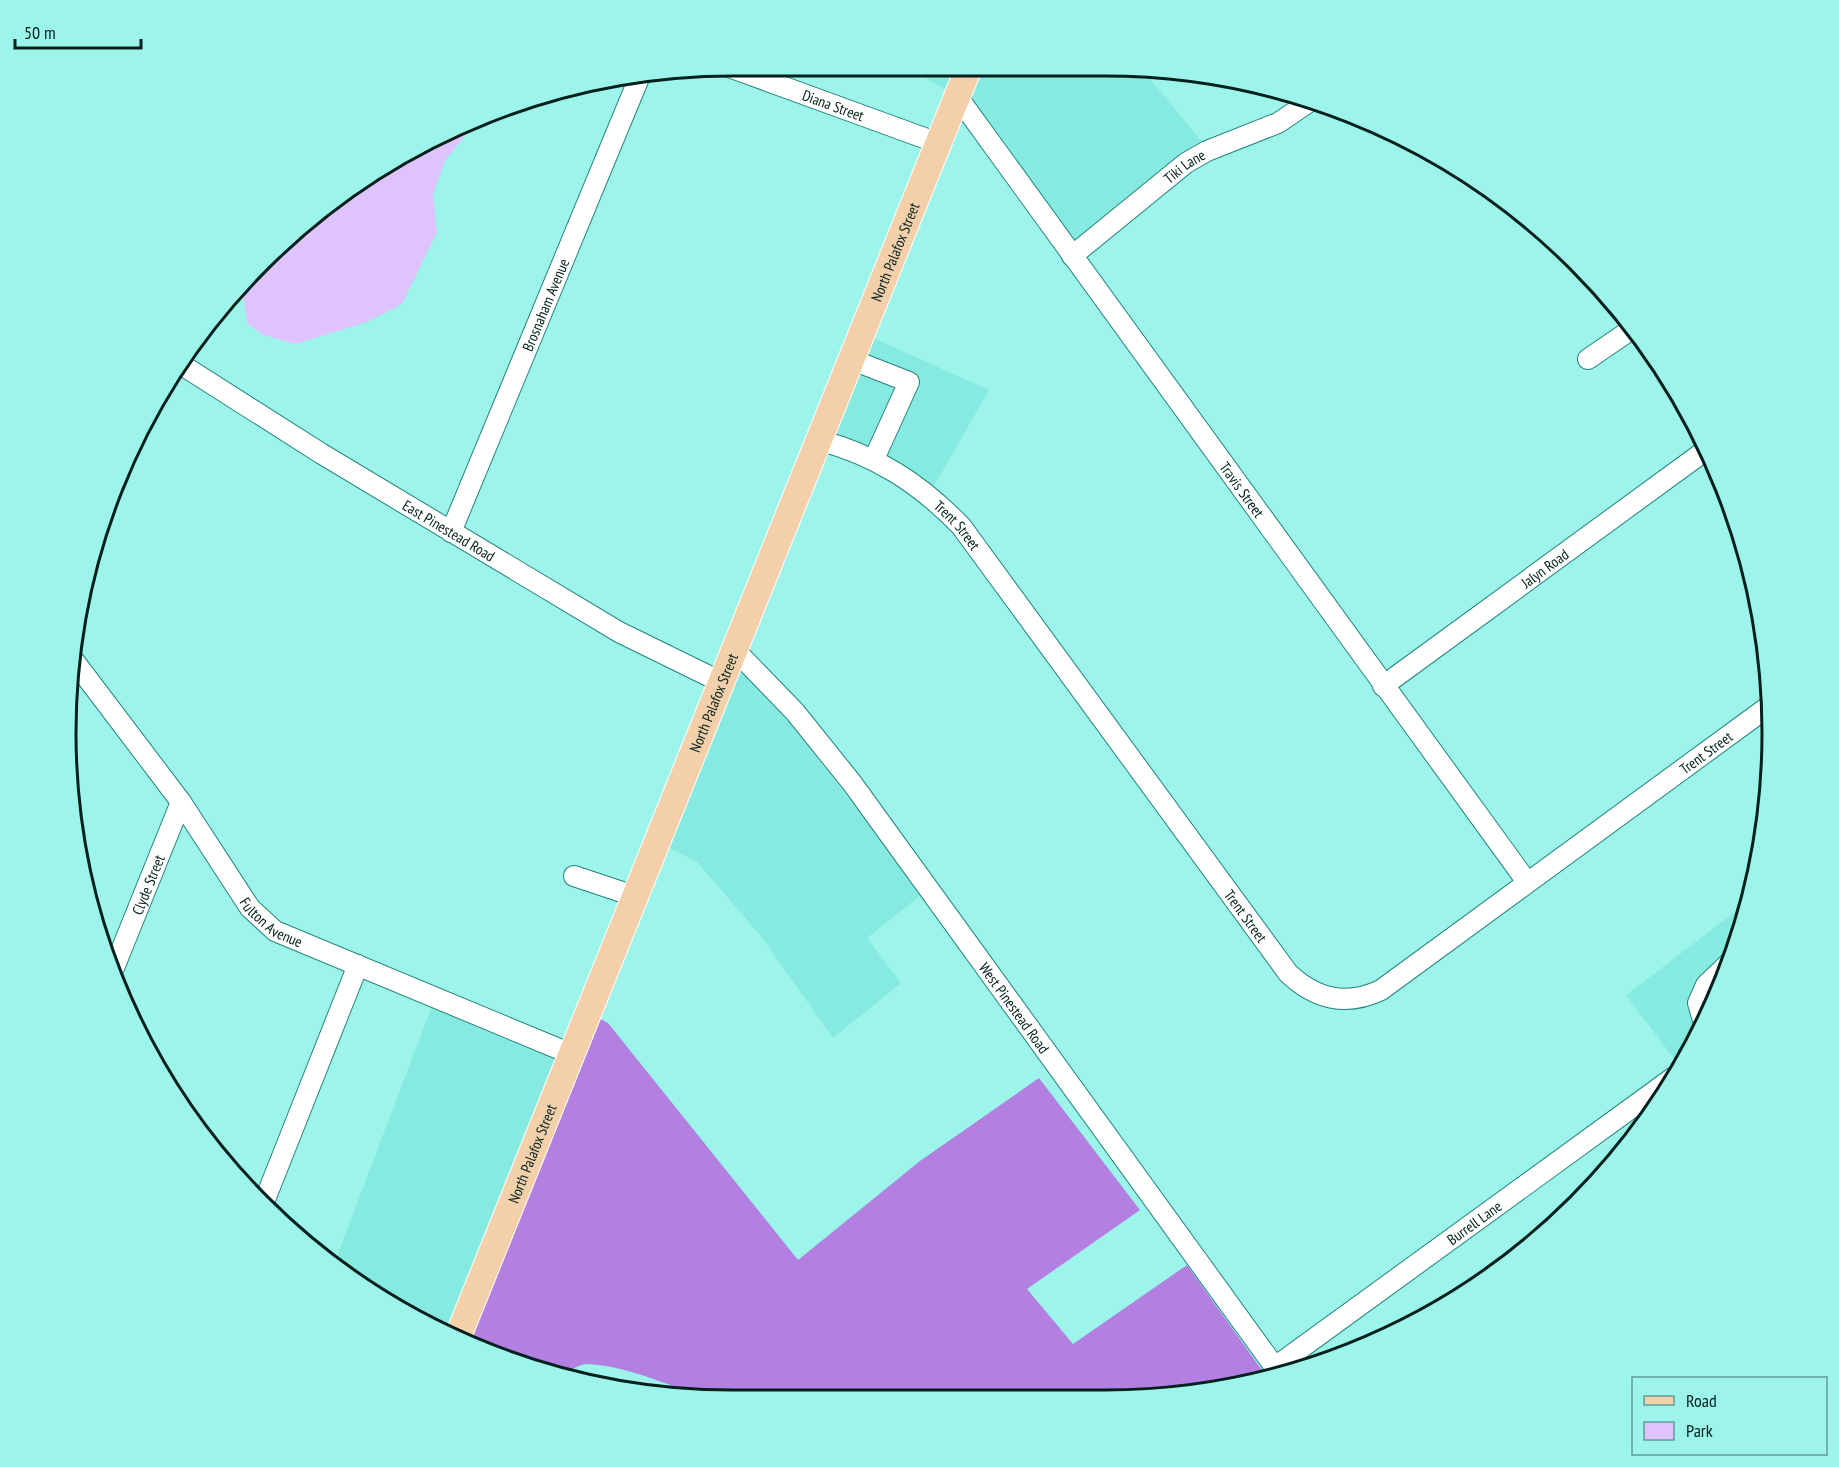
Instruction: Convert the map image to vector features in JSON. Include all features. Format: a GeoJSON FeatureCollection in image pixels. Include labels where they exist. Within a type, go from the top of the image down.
{"type":"FeatureCollection","features":[{"type":"Feature","properties":{"kind":"main road","name":"North Palafox Street"},"geometry":{"type":"LineString","coordinates":[[460,1331],[849,359],[965,76]]}},
{"type":"Feature","properties":{"kind":"street","name":"Diana Street"},"geometry":{"type":"LineString","coordinates":[[754,76],[938,143]]}},
{"type":"Feature","properties":{"kind":"street","name":"Brosnaham Avenue"},"geometry":{"type":"LineString","coordinates":[[451,532],[637,84]]}},
{"type":"Feature","properties":{"kind":"street","name":"Travis Street"},"geometry":{"type":"LineString","coordinates":[[957,96],[1527,882]]}},
{"type":"Feature","properties":{"kind":"street","name":"Tiki Lane"},"geometry":{"type":"LineString","coordinates":[[1072,256],[1186,163],[1207,151],[1278,123],[1302,107]]}},
{"type":"Feature","properties":{"kind":"street"},"geometry":{"type":"LineString","coordinates":[[1588,359],[1626,333]]}},
{"type":"Feature","properties":{"kind":"street"},"geometry":{"type":"LineString","coordinates":[[849,359],[909,382],[874,459]]}},
{"type":"Feature","properties":{"kind":"street","name":"East Pinestead Road"},"geometry":{"type":"LineString","coordinates":[[187,368],[451,532],[620,632],[721,682]]}},
{"type":"Feature","properties":{"kind":"street","name":"Trent Street"},"geometry":{"type":"LineString","coordinates":[[818,440],[874,459],[920,487],[961,526],[1288,973],[1302,986],[1331,999],[1351,1000],[1370,996],[1381,990],[1761,711]]}},
{"type":"Feature","properties":{"kind":"street","name":"Jalyn Road"},"geometry":{"type":"LineString","coordinates":[[1383,686],[1700,454]]}},
{"type":"Feature","properties":{"kind":"street","name":"West Pinestead Road"},"geometry":{"type":"LineString","coordinates":[[734,649],[795,712],[852,783],[1276,1368]]}},
{"type":"Feature","properties":{"kind":"street","name":"Fulton Avenue"},"geometry":{"type":"LineString","coordinates":[[80,669],[181,802],[250,908],[275,932],[571,1054]]}},
{"type":"Feature","properties":{"kind":"street","name":"Clyde Street"},"geometry":{"type":"LineString","coordinates":[[117,960],[181,802]]}},
{"type":"Feature","properties":{"kind":"street"},"geometry":{"type":"LineString","coordinates":[[574,876],[634,896]]}},
{"type":"Feature","properties":{"kind":"street"},"geometry":{"type":"LineString","coordinates":[[267,1195],[358,965]]}},
{"type":"Feature","properties":{"kind":"street"},"geometry":{"type":"LineString","coordinates":[[1700,1011],[1698,1003],[1706,985],[1716,976]]}},
{"type":"Feature","properties":{"kind":"street","name":"Burrell Lane"},"geometry":{"type":"LineString","coordinates":[[1290,1364],[1658,1089]]}},
{"type":"Feature","properties":{"kind":"shaded area"},"geometry":{"type":"Polygon","coordinates":[[[922,76],[955,76],[949,91],[922,76]]]}},
{"type":"Feature","properties":{"kind":"shaded area"},"geometry":{"type":"Polygon","coordinates":[[[974,76],[1149,78],[1203,143],[1075,243],[967,94],[974,76]]]}},
{"type":"Feature","properties":{"kind":"shaded area"},"geometry":{"type":"Polygon","coordinates":[[[869,336],[989,390],[934,486],[886,454],[830,433],[869,336]]]}},
{"type":"Feature","properties":{"kind":"shaded area"},"geometry":{"type":"Polygon","coordinates":[[[737,666],[788,719],[922,894],[867,938],[901,983],[833,1038],[760,935],[697,862],[664,845],[737,666]]]}},
{"type":"Feature","properties":{"kind":"shaded area"},"geometry":{"type":"Polygon","coordinates":[[[1738,910],[1728,945],[1712,985],[1695,1024],[1675,1060],[1626,995],[1738,910]]]}},
{"type":"Feature","properties":{"kind":"shaded area"},"geometry":{"type":"Polygon","coordinates":[[[432,1006],[559,1059],[452,1327],[368,1280],[337,1257],[432,1006]]]}},
{"type":"Feature","properties":{"kind":"shaded area"},"geometry":{"type":"Polygon","coordinates":[[[595,1016],[608,1023],[798,1260],[920,1161],[1039,1078],[1140,1210],[1027,1289],[1073,1344],[1187,1265],[1263,1371],[1191,1385],[1148,1389],[691,1389],[606,1366],[584,1364],[571,1370],[563,1368],[522,1356],[468,1334],[595,1016]]]}},
{"type":"Feature","properties":{"kind":"green space"},"geometry":{"type":"Polygon","coordinates":[[[467,134],[445,160],[433,194],[437,232],[402,304],[367,322],[295,344],[263,335],[247,323],[243,296],[300,240],[368,187],[443,144],[467,134]]]}}]}
